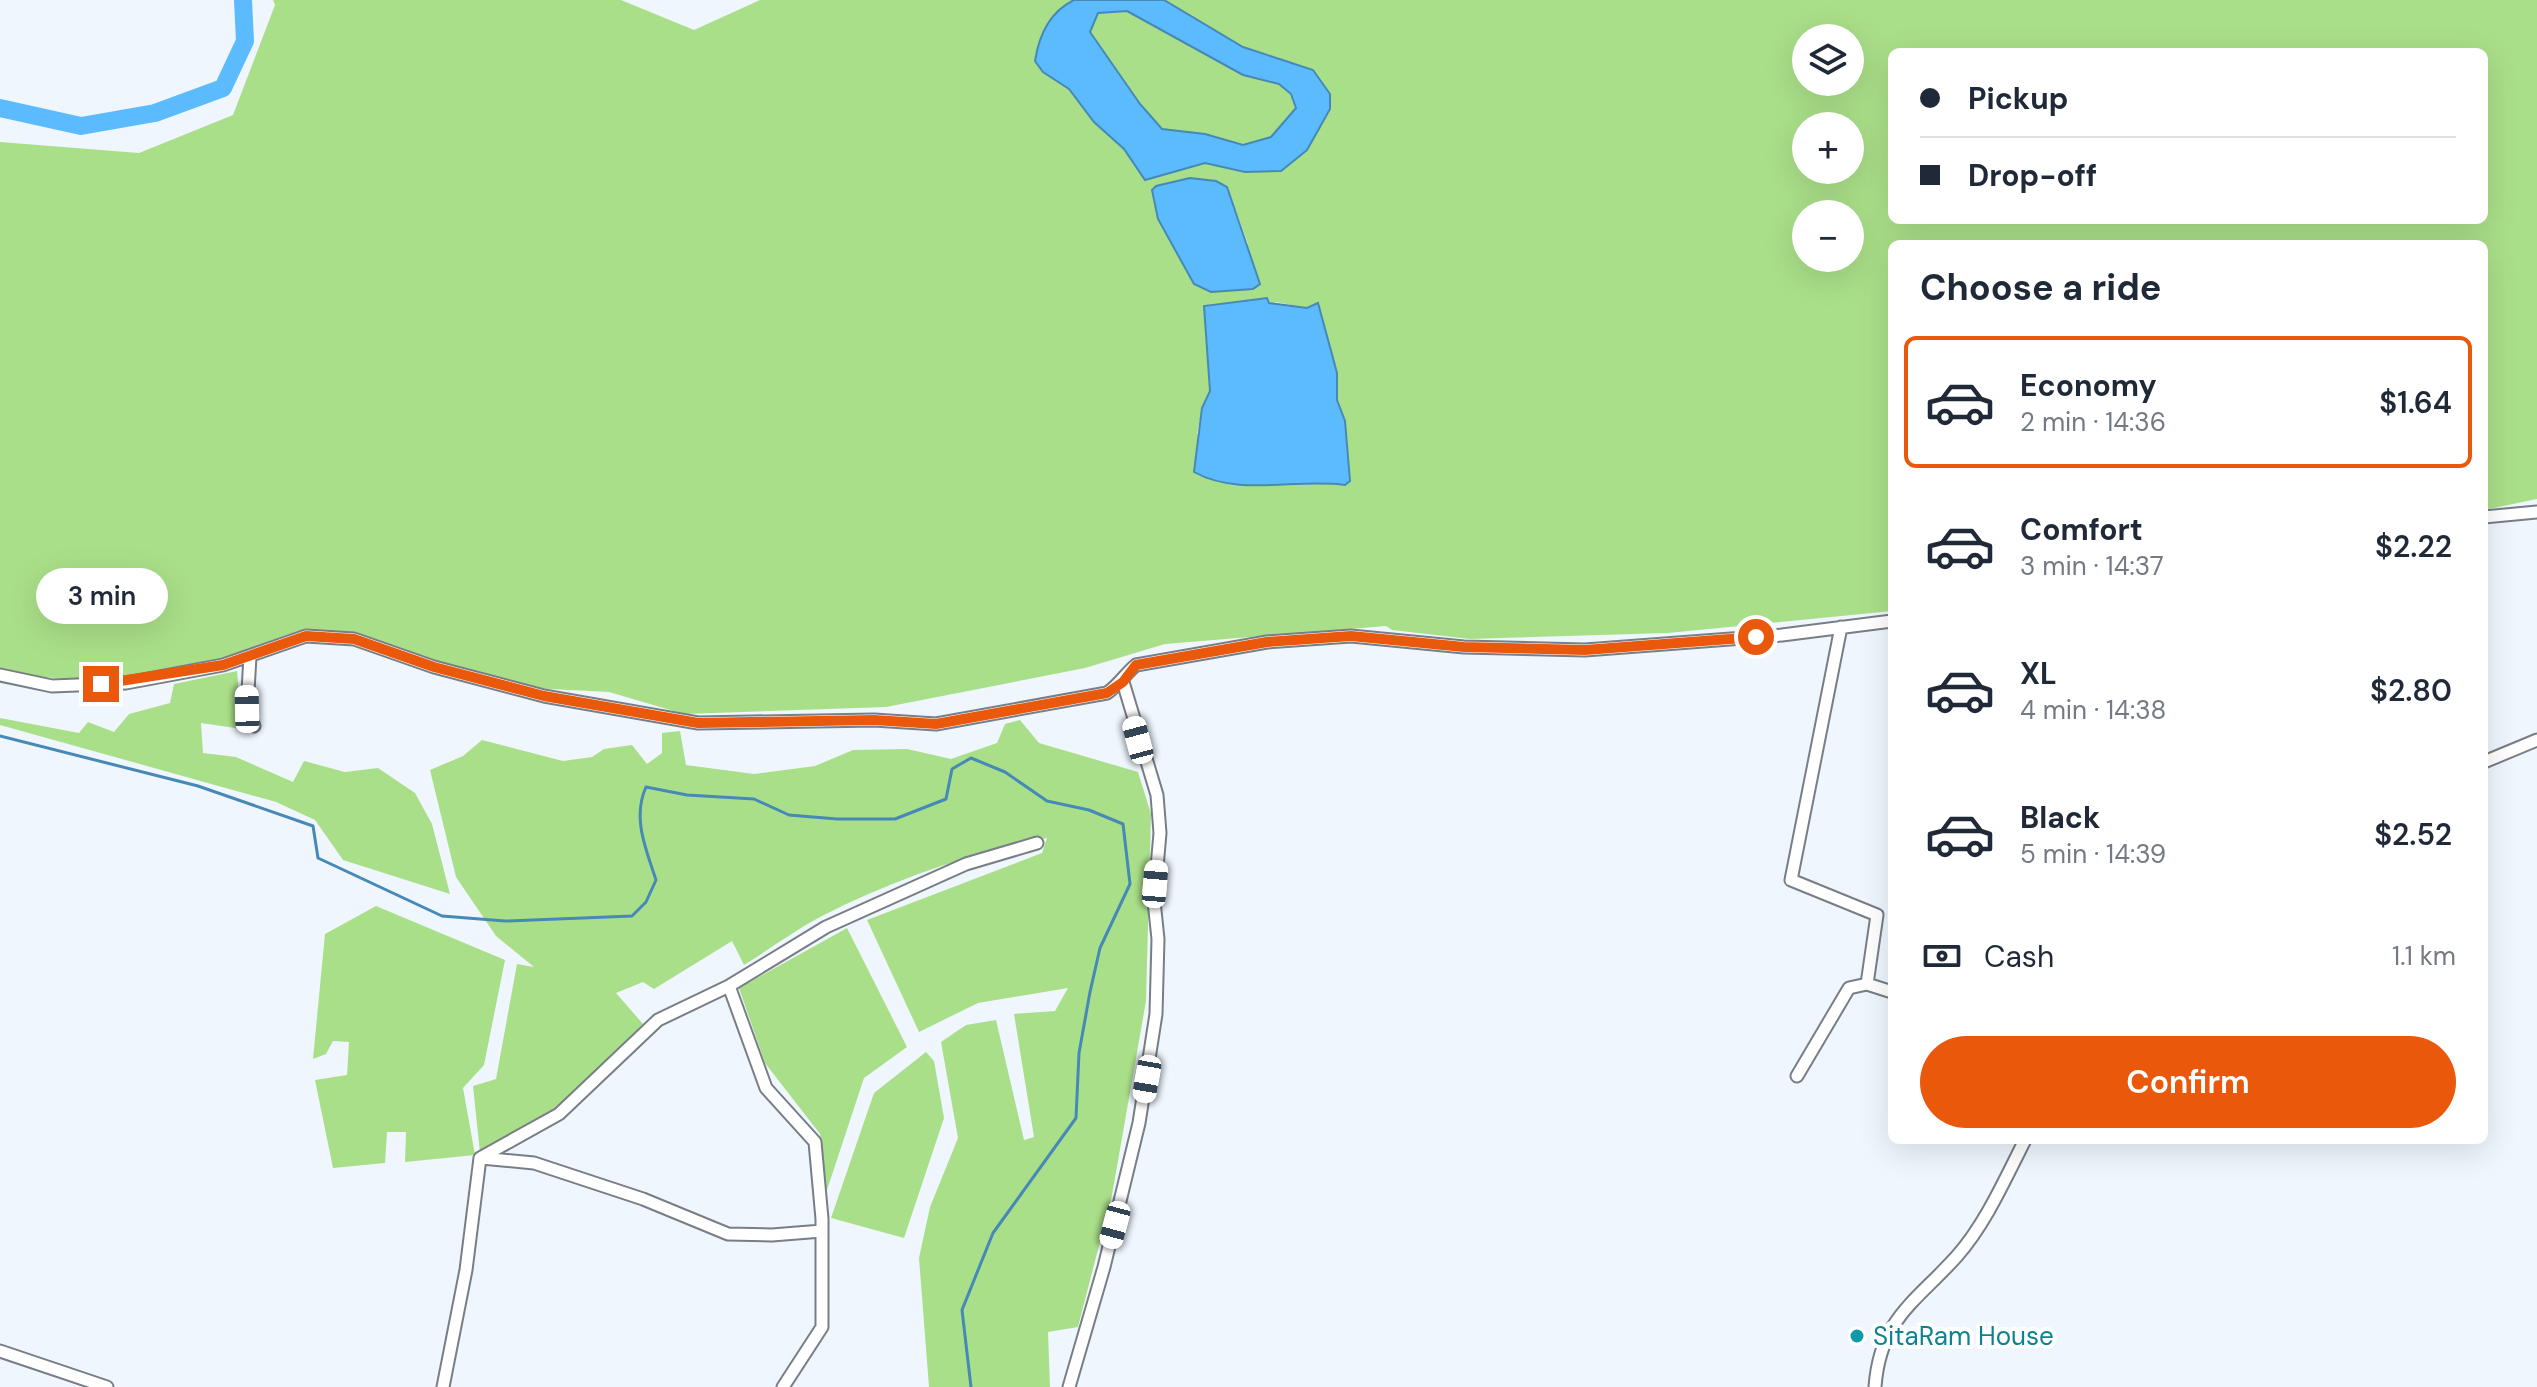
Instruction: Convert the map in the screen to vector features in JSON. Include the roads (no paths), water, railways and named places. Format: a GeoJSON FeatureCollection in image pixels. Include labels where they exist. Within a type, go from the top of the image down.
{"type":"FeatureCollection","features":[{"type":"Feature","properties":{"kind":"street"},"geometry":{"type":"LineString","coordinates":[[2488,517],[2537,512]]}},
{"type":"Feature","properties":{"kind":"street"},"geometry":{"type":"LineString","coordinates":[[0,675],[52,686],[126,683],[223,665],[306,636],[354,639],[434,667],[544,696],[698,723],[874,720],[936,724],[1107,693],[1123,682],[1136,665],[1267,642],[1351,636],[1464,647],[1585,650],[1888,621]]}},
{"type":"Feature","properties":{"kind":"street"},"geometry":{"type":"LineString","coordinates":[[1841,627],[1791,880],[1877,915],[1867,984]]}},
{"type":"Feature","properties":{"kind":"street"},"geometry":{"type":"LineString","coordinates":[[250,656],[247,709],[254,726]]}},
{"type":"Feature","properties":{"kind":"street"},"geometry":{"type":"LineString","coordinates":[[1069,1387],[1115,1225],[1139,1123],[1156,1014],[1158,939],[1154,901],[1160,833],[1157,795],[1123,682]]}},
{"type":"Feature","properties":{"kind":"street"},"geometry":{"type":"LineString","coordinates":[[2488,760],[2537,740]]}},
{"type":"Feature","properties":{"kind":"street"},"geometry":{"type":"LineString","coordinates":[[480,1158],[559,1114],[658,1020],[729,986],[826,927],[966,864],[1037,843]]}},
{"type":"Feature","properties":{"kind":"street"},"geometry":{"type":"LineString","coordinates":[[1797,1076],[1849,988],[1867,984],[1888,991]]}},
{"type":"Feature","properties":{"kind":"street"},"geometry":{"type":"LineString","coordinates":[[729,986],[766,1088],[815,1142],[822,1231],[822,1327],[783,1387]]}},
{"type":"Feature","properties":{"kind":"street"},"geometry":{"type":"LineString","coordinates":[[1875,1387],[1890,1330],[1914,1296],[1957,1256],[1996,1198],[2023,1144]]}},
{"type":"Feature","properties":{"kind":"street"},"geometry":{"type":"LineString","coordinates":[[480,1158],[534,1163],[643,1199],[728,1234],[772,1235],[822,1231]]}},
{"type":"Feature","properties":{"kind":"street"},"geometry":{"type":"LineString","coordinates":[[443,1387],[466,1270],[480,1158]]}},
{"type":"Feature","properties":{"kind":"street"},"geometry":{"type":"LineString","coordinates":[[0,1351],[107,1387]]}},
{"type":"Feature","properties":{"kind":"water"},"geometry":{"type":"Polygon","coordinates":[[[1074,0],[1164,0],[1243,47],[1313,70],[1330,94],[1330,109],[1307,150],[1281,171],[1245,172],[1205,163],[1145,180],[1124,149],[1094,122],[1069,89],[1043,72],[1035,61],[1047,25],[1065,5],[1074,0]],[[1127,11],[1098,13],[1090,32],[1140,104],[1162,129],[1205,134],[1243,145],[1271,137],[1296,108],[1291,94],[1279,84],[1243,75],[1127,11]]]}},
{"type":"Feature","properties":{"kind":"water"},"geometry":{"type":"Polygon","coordinates":[[[1190,178],[1216,181],[1227,187],[1260,284],[1253,289],[1211,292],[1194,284],[1158,219],[1152,190],[1156,186],[1190,178]]]}},
{"type":"Feature","properties":{"kind":"water"},"geometry":{"type":"Polygon","coordinates":[[[1267,298],[1269,303],[1307,308],[1318,303],[1337,373],[1337,400],[1345,421],[1350,481],[1345,485],[1230,484],[1194,472],[1202,408],[1210,391],[1204,306],[1267,298]]]}},
{"type":"Feature","properties":{"kind":"waterway"},"geometry":{"type":"LineString","coordinates":[[0,108],[81,126],[155,113],[223,88],[245,41],[243,0]]}},
{"type":"Feature","properties":{"kind":"waterway"},"geometry":{"type":"LineString","coordinates":[[0,736],[198,786],[313,826],[318,858],[442,916],[505,921],[632,916],[646,902],[656,880],[640,822],[646,787],[687,795],[754,799],[789,815],[895,819],[946,799],[952,769],[971,758],[1005,772],[1047,801],[1089,810],[1123,824],[1130,884],[1100,948],[1079,1053],[1076,1118],[993,1233],[962,1310],[971,1387]]}},
{"type":"Feature","properties":{"kind":"place","name":"SitaRam House"},"geometry":{"type":"Point","coordinates":[1857,1336]}}]}
